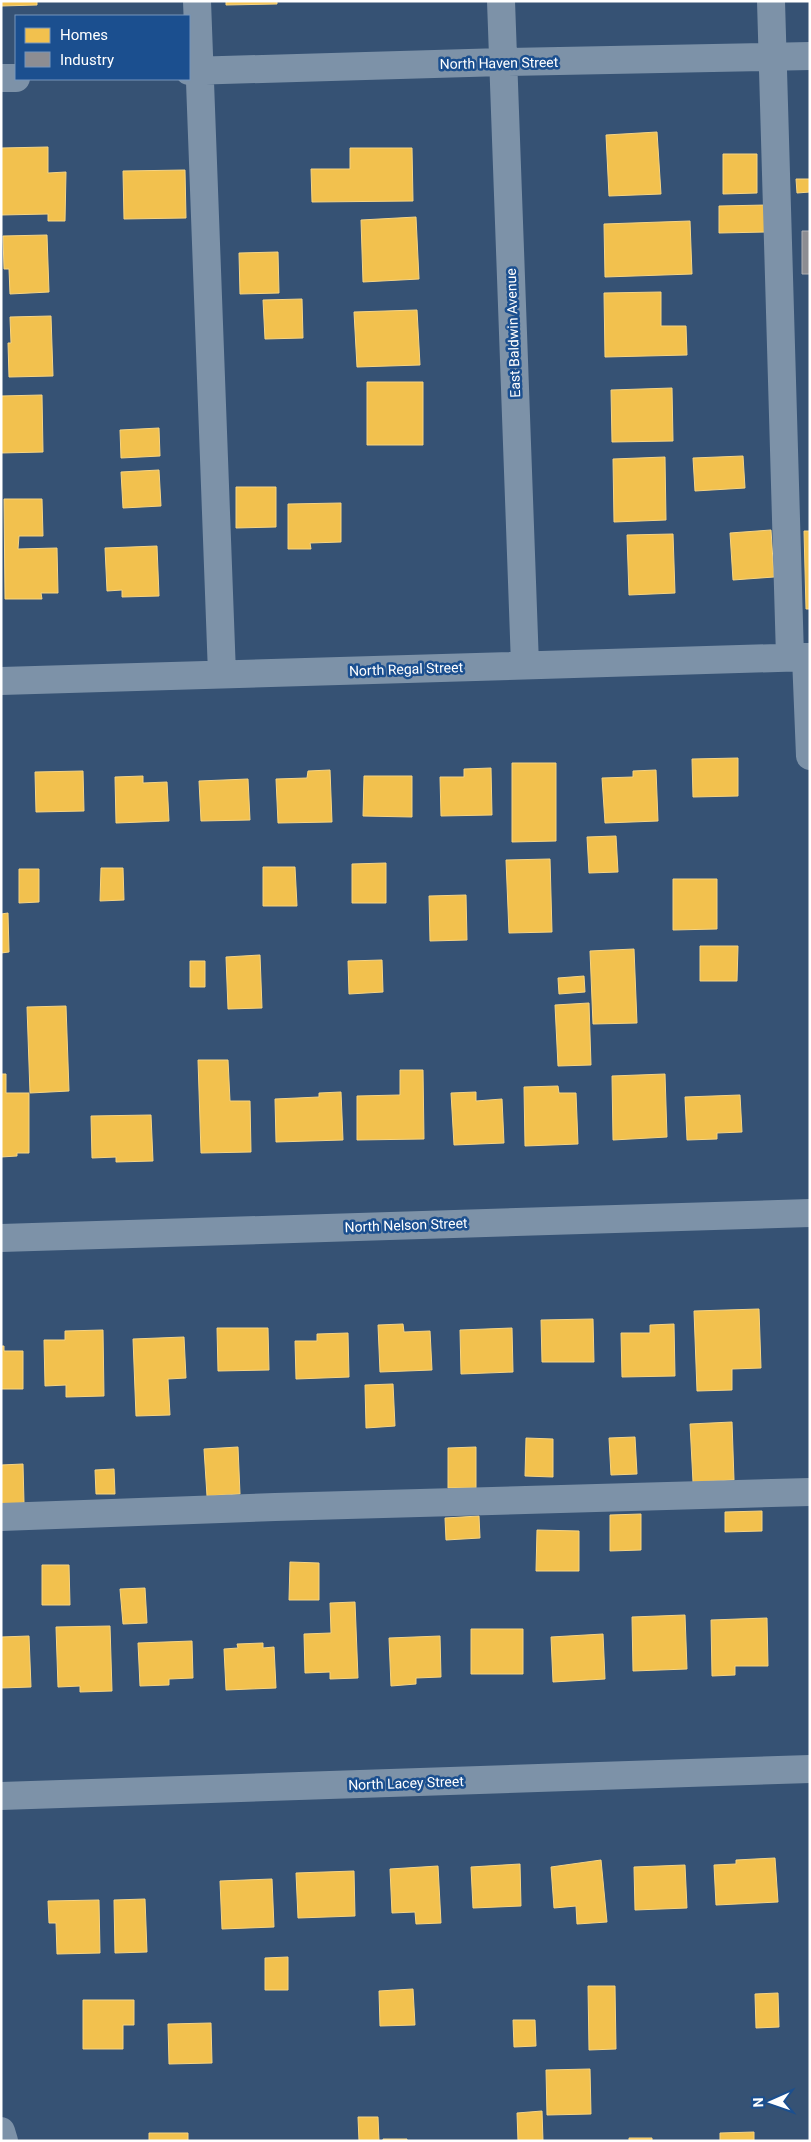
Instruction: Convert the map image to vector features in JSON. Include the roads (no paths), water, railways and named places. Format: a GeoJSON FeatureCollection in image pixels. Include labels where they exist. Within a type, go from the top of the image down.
{"type":"FeatureCollection","features":[{"type":"Feature","properties":{"kind":"street"},"geometry":{"type":"LineString","coordinates":[[197,1],[194,71],[222,674]]}},
{"type":"Feature","properties":{"kind":"street","name":"East Baldwin Avenue"},"geometry":{"type":"LineString","coordinates":[[501,1],[525,665]]}},
{"type":"Feature","properties":{"kind":"street"},"geometry":{"type":"LineString","coordinates":[[771,1],[802,657],[810,756]]}},
{"type":"Feature","properties":{"kind":"street","name":"North Haven Street"},"geometry":{"type":"LineString","coordinates":[[194,71],[810,56]]}},
{"type":"Feature","properties":{"kind":"street"},"geometry":{"type":"LineString","coordinates":[[1,78],[15,78]]}},
{"type":"Feature","properties":{"kind":"street","name":"North Regal Street"},"geometry":{"type":"LineString","coordinates":[[1,681],[802,657]]}},
{"type":"Feature","properties":{"kind":"street","name":"North Nelson Street"},"geometry":{"type":"LineString","coordinates":[[1,1238],[810,1213]]}},
{"type":"Feature","properties":{"kind":"street"},"geometry":{"type":"LineString","coordinates":[[1,1517],[276,1507],[810,1492]]}},
{"type":"Feature","properties":{"kind":"street","name":"North Lacey Street"},"geometry":{"type":"LineString","coordinates":[[1,1796],[810,1769]]}},
{"type":"Feature","properties":{"kind":"street"},"geometry":{"type":"LineString","coordinates":[[1,2131],[4,2141]]}}]}
